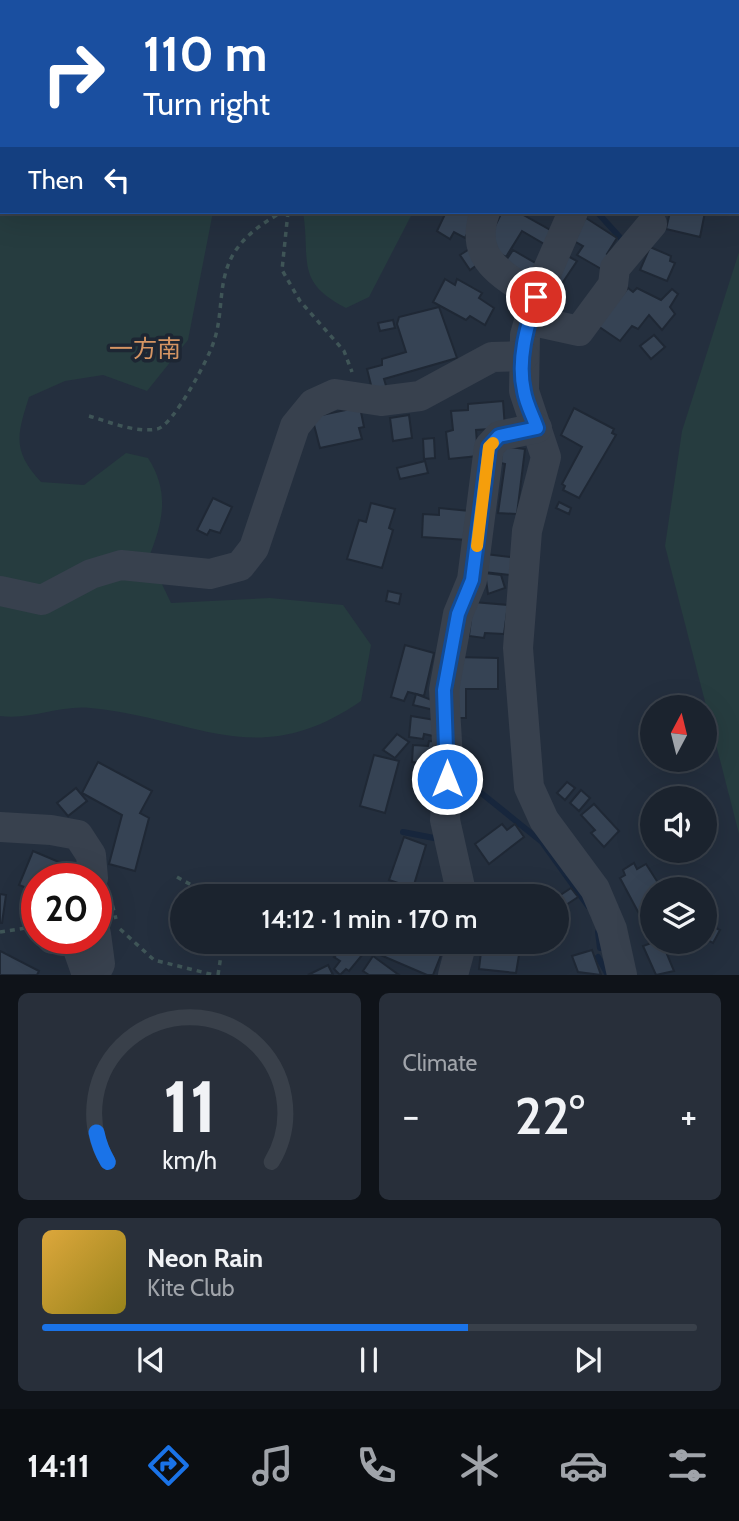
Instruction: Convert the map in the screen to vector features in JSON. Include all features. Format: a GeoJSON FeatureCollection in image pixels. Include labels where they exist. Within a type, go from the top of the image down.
{"type":"FeatureCollection","features":[{"type":"Feature","properties":{"kind":"street"},"geometry":{"type":"LineString","coordinates":[[485,214],[479,240],[484,256],[532,309],[579,331],[612,285],[615,268],[652,224]]}},
{"type":"Feature","properties":{"kind":"street"},"geometry":{"type":"LineString","coordinates":[[572,214],[532,309],[523,356],[524,391],[546,457],[527,531],[518,648],[529,788],[544,821],[595,889],[612,929],[622,975]]}},
{"type":"Feature","properties":{"kind":"street"},"geometry":{"type":"LineString","coordinates":[[0,591],[42,600],[90,574],[121,565],[210,574],[240,566],[254,548],[295,426],[313,404],[335,394],[381,401],[420,396],[492,358],[523,356]]}},
{"type":"Feature","properties":{"kind":"street"},"geometry":{"type":"LineString","coordinates":[[459,884],[445,820],[448,759],[444,690],[458,614],[472,580],[489,447],[499,436],[537,428]]}},
{"type":"Feature","properties":{"kind":"street"},"geometry":{"type":"LineString","coordinates":[[0,827],[51,830],[78,835],[92,855],[92,863]]}},
{"type":"Feature","properties":{"kind":"street"},"geometry":{"type":"LineString","coordinates":[[65,954],[66,975]]}},
{"type":"Feature","properties":{"kind":"street"},"geometry":{"type":"LineString","coordinates":[[80,954],[86,972],[95,974],[100,964],[99,954]]}},
{"type":"Feature","properties":{"kind":"street"},"geometry":{"type":"LineString","coordinates":[[453,975],[459,954]]}},
{"type":"Feature","properties":{"kind":"path"},"geometry":{"type":"LineString","coordinates":[[89,416],[139,430],[160,429],[174,417],[214,342],[222,283],[234,254],[256,228],[279,214]]}},
{"type":"Feature","properties":{"kind":"path"},"geometry":{"type":"LineString","coordinates":[[288,214],[282,270],[300,301],[344,351],[359,398]]}},
{"type":"Feature","properties":{"kind":"path"},"geometry":{"type":"LineString","coordinates":[[177,877],[190,884]]}},
{"type":"Feature","properties":{"kind":"path"},"geometry":{"type":"LineString","coordinates":[[112,908],[118,927],[153,960],[216,975],[220,954]]}},
{"type":"Feature","properties":{"kind":"path"},"geometry":{"type":"LineString","coordinates":[[0,932],[21,929]]}},
{"type":"Feature","properties":{"kind":"green space"},"geometry":{"type":"Polygon","coordinates":[[[0,214],[213,214],[188,340],[147,391],[103,375],[65,381],[29,397],[20,432],[21,452],[41,482],[84,485],[126,453],[148,458],[162,495],[161,519],[149,557],[171,603],[270,598],[343,605],[371,645],[361,701],[324,722],[290,734],[258,737],[227,735],[90,708],[0,716],[0,214]]]}},
{"type":"Feature","properties":{"kind":"green space"},"geometry":{"type":"Polygon","coordinates":[[[303,214],[412,214],[369,297],[346,308],[318,288],[312,279],[306,257],[303,214]]]}},
{"type":"Feature","properties":{"kind":"green space"},"geometry":{"type":"Polygon","coordinates":[[[739,252],[739,834],[718,752],[718,695],[703,695],[665,546],[682,431],[739,252]]]}},
{"type":"Feature","properties":{"kind":"building"},"geometry":{"type":"Polygon","coordinates":[[[445,214],[477,214],[465,238],[454,232],[450,239],[437,231],[445,214]]]}},
{"type":"Feature","properties":{"kind":"building"},"geometry":{"type":"Polygon","coordinates":[[[501,214],[522,214],[552,231],[546,245],[522,231],[506,257],[487,247],[501,214]]]}},
{"type":"Feature","properties":{"kind":"building"},"geometry":{"type":"Polygon","coordinates":[[[670,214],[705,214],[700,237],[666,229],[670,214]]]}},
{"type":"Feature","properties":{"kind":"building"},"geometry":{"type":"Polygon","coordinates":[[[586,218],[617,238],[607,254],[612,257],[603,270],[577,255],[583,246],[570,239],[586,218]]]}},
{"type":"Feature","properties":{"kind":"building"},"geometry":{"type":"Polygon","coordinates":[[[650,247],[671,256],[670,261],[675,263],[667,281],[640,270],[650,247]]]}},
{"type":"Feature","properties":{"kind":"building"},"geometry":{"type":"Polygon","coordinates":[[[471,248],[481,262],[470,270],[460,255],[471,248]]]}},
{"type":"Feature","properties":{"kind":"building"},"geometry":{"type":"Polygon","coordinates":[[[513,250],[537,264],[530,280],[503,265],[513,250]]]}},
{"type":"Feature","properties":{"kind":"building"},"geometry":{"type":"Polygon","coordinates":[[[562,253],[577,261],[561,285],[550,279],[562,253]]]}},
{"type":"Feature","properties":{"kind":"building"},"geometry":{"type":"Polygon","coordinates":[[[445,279],[455,285],[457,279],[482,293],[479,298],[494,308],[485,325],[470,316],[466,320],[433,302],[445,279]]]}},
{"type":"Feature","properties":{"kind":"building"},"geometry":{"type":"Polygon","coordinates":[[[628,288],[633,292],[637,288],[661,300],[672,289],[678,294],[670,307],[675,314],[662,330],[649,315],[638,329],[632,326],[620,341],[598,326],[628,288]]]}},
{"type":"Feature","properties":{"kind":"building"},"geometry":{"type":"Polygon","coordinates":[[[439,307],[457,358],[384,379],[387,389],[373,393],[367,369],[382,365],[382,359],[406,352],[397,324],[399,317],[439,307]]]}},
{"type":"Feature","properties":{"kind":"building"},"geometry":{"type":"Polygon","coordinates":[[[393,320],[395,328],[380,331],[378,323],[393,320]]]}},
{"type":"Feature","properties":{"kind":"building"},"geometry":{"type":"Polygon","coordinates":[[[654,335],[665,347],[651,359],[640,346],[654,335]]]}},
{"type":"Feature","properties":{"kind":"building"},"geometry":{"type":"Polygon","coordinates":[[[503,401],[505,428],[476,430],[478,456],[449,459],[446,432],[453,430],[451,411],[468,410],[468,404],[503,401]]]}},
{"type":"Feature","properties":{"kind":"building"},"geometry":{"type":"Polygon","coordinates":[[[360,407],[364,427],[359,428],[362,439],[320,448],[312,417],[360,407]]]}},
{"type":"Feature","properties":{"kind":"building"},"geometry":{"type":"Polygon","coordinates":[[[574,408],[614,429],[612,433],[616,435],[579,498],[563,490],[565,486],[562,484],[582,447],[561,435],[574,408]]]}},
{"type":"Feature","properties":{"kind":"building"},"geometry":{"type":"Polygon","coordinates":[[[409,415],[412,438],[393,441],[390,418],[409,415]]]}},
{"type":"Feature","properties":{"kind":"building"},"geometry":{"type":"Polygon","coordinates":[[[434,438],[435,458],[424,459],[423,439],[434,438]]]}},
{"type":"Feature","properties":{"kind":"building"},"geometry":{"type":"Polygon","coordinates":[[[502,446],[525,449],[517,514],[498,513],[505,464],[501,463],[502,446]]]}},
{"type":"Feature","properties":{"kind":"building"},"geometry":{"type":"Polygon","coordinates":[[[425,461],[428,473],[400,479],[397,468],[425,461]]]}},
{"type":"Feature","properties":{"kind":"building"},"geometry":{"type":"Polygon","coordinates":[[[213,498],[232,507],[220,533],[210,530],[207,535],[197,530],[213,498]]]}},
{"type":"Feature","properties":{"kind":"building"},"geometry":{"type":"Polygon","coordinates":[[[559,502],[571,508],[569,514],[556,508],[559,502]]]}},
{"type":"Feature","properties":{"kind":"building"},"geometry":{"type":"Polygon","coordinates":[[[371,503],[395,509],[389,528],[393,530],[382,568],[347,559],[359,520],[366,522],[371,503]]]}},
{"type":"Feature","properties":{"kind":"building"},"geometry":{"type":"Polygon","coordinates":[[[439,508],[470,511],[468,540],[422,537],[423,514],[439,515],[439,508]]]}},
{"type":"Feature","properties":{"kind":"building"},"geometry":{"type":"Polygon","coordinates":[[[485,554],[511,557],[511,575],[484,572],[485,554]]]}},
{"type":"Feature","properties":{"kind":"building"},"geometry":{"type":"Polygon","coordinates":[[[485,573],[501,575],[505,588],[488,594],[485,573]]]}},
{"type":"Feature","properties":{"kind":"building"},"geometry":{"type":"Polygon","coordinates":[[[388,591],[401,594],[399,604],[386,601],[388,591]]]}},
{"type":"Feature","properties":{"kind":"building"},"geometry":{"type":"Polygon","coordinates":[[[473,602],[508,605],[504,634],[485,633],[484,638],[469,636],[473,602]]]}},
{"type":"Feature","properties":{"kind":"building"},"geometry":{"type":"Polygon","coordinates":[[[405,645],[434,653],[424,696],[408,692],[404,701],[391,697],[405,645]]]}},
{"type":"Feature","properties":{"kind":"building"},"geometry":{"type":"Polygon","coordinates":[[[455,657],[498,658],[498,689],[466,689],[466,718],[454,718],[455,657]]]}},
{"type":"Feature","properties":{"kind":"building"},"geometry":{"type":"Polygon","coordinates":[[[416,694],[437,702],[434,710],[413,705],[416,694]]]}},
{"type":"Feature","properties":{"kind":"building"},"geometry":{"type":"Polygon","coordinates":[[[411,716],[441,721],[438,737],[424,734],[423,739],[409,737],[411,716]]]}},
{"type":"Feature","properties":{"kind":"building"},"geometry":{"type":"Polygon","coordinates":[[[397,734],[409,742],[395,758],[383,750],[397,734]]]}},
{"type":"Feature","properties":{"kind":"building"},"geometry":{"type":"Polygon","coordinates":[[[429,741],[440,742],[438,765],[412,762],[413,745],[428,746],[429,741]]]}},
{"type":"Feature","properties":{"kind":"building"},"geometry":{"type":"Polygon","coordinates":[[[374,755],[399,761],[385,813],[360,806],[374,755]]]}},
{"type":"Feature","properties":{"kind":"building"},"geometry":{"type":"Polygon","coordinates":[[[98,762],[152,791],[140,813],[149,818],[135,871],[109,863],[122,815],[82,793],[98,762]]]}},
{"type":"Feature","properties":{"kind":"building"},"geometry":{"type":"Polygon","coordinates":[[[567,782],[575,788],[565,800],[557,793],[567,782]]]}},
{"type":"Feature","properties":{"kind":"building"},"geometry":{"type":"Polygon","coordinates":[[[76,788],[87,801],[68,816],[57,803],[76,788]]]}},
{"type":"Feature","properties":{"kind":"building"},"geometry":{"type":"Polygon","coordinates":[[[581,790],[590,798],[579,811],[570,803],[581,790]]]}},
{"type":"Feature","properties":{"kind":"building"},"geometry":{"type":"Polygon","coordinates":[[[594,804],[619,831],[604,847],[591,833],[595,830],[581,815],[594,804]]]}},
{"type":"Feature","properties":{"kind":"building"},"geometry":{"type":"Polygon","coordinates":[[[502,824],[507,830],[515,824],[524,837],[489,864],[475,844],[502,824]]]}},
{"type":"Feature","properties":{"kind":"building"},"geometry":{"type":"Polygon","coordinates":[[[404,837],[426,845],[414,884],[389,880],[404,837]]]}},
{"type":"Feature","properties":{"kind":"building"},"geometry":{"type":"Polygon","coordinates":[[[33,851],[61,863],[28,863],[33,851]]]}},
{"type":"Feature","properties":{"kind":"building"},"geometry":{"type":"Polygon","coordinates":[[[634,863],[637,869],[646,864],[654,877],[640,877],[640,916],[620,878],[625,875],[623,870],[634,863]]]}},
{"type":"Feature","properties":{"kind":"building"},"geometry":{"type":"Polygon","coordinates":[[[571,888],[578,897],[569,903],[571,888]]]}},
{"type":"Feature","properties":{"kind":"building"},"geometry":{"type":"Polygon","coordinates":[[[0,894],[6,895],[2,923],[0,923],[0,894]]]}},
{"type":"Feature","properties":{"kind":"building"},"geometry":{"type":"Polygon","coordinates":[[[592,950],[601,975],[578,972],[572,956],[592,950]]]}},
{"type":"Feature","properties":{"kind":"building"},"geometry":{"type":"Polygon","coordinates":[[[0,951],[39,971],[37,975],[0,975],[0,951]]]}},
{"type":"Feature","properties":{"kind":"building"},"geometry":{"type":"Polygon","coordinates":[[[337,954],[363,954],[349,971],[346,969],[340,975],[334,969],[340,961],[334,957],[337,954]]]}},
{"type":"Feature","properties":{"kind":"building"},"geometry":{"type":"Polygon","coordinates":[[[378,954],[441,954],[433,975],[427,975],[378,954]]]}},
{"type":"Feature","properties":{"kind":"building"},"geometry":{"type":"Polygon","coordinates":[[[481,954],[519,955],[516,973],[479,969],[481,954]]]}},
{"type":"Feature","properties":{"kind":"building"},"geometry":{"type":"Polygon","coordinates":[[[647,954],[667,954],[674,971],[656,975],[647,954]]]}},
{"type":"Feature","properties":{"kind":"building"},"geometry":{"type":"Polygon","coordinates":[[[373,956],[399,975],[369,975],[363,971],[373,956]]]}},
{"type":"Feature","properties":{"kind":"building"},"geometry":{"type":"Polygon","coordinates":[[[328,965],[333,975],[308,975],[328,965]]]}},
{"type":"Feature","properties":{"kind":"waterway"},"geometry":{"type":"LineString","coordinates":[[599,214],[626,244]]}},
{"type":"Feature","properties":{"kind":"waterway"},"geometry":{"type":"LineString","coordinates":[[461,783],[470,784],[542,842],[588,906]]}},
{"type":"Feature","properties":{"kind":"waterway"},"geometry":{"type":"LineString","coordinates":[[403,832],[439,839]]}},
{"type":"Feature","properties":{"kind":"waterway"},"geometry":{"type":"LineString","coordinates":[[598,932],[600,948]]}},
{"type":"Feature","properties":{"kind":"waterway"},"geometry":{"type":"LineString","coordinates":[[598,957],[608,975]]}},
{"type":"Feature","properties":{"kind":"slow traffic"},"geometry":{"type":"LineString","coordinates":[[477,546],[489,447],[493,443]]}},
{"type":"Feature","properties":{"kind":"district","name":"一方南"},"geometry":{"type":"Point","coordinates":[145,349]}},
{"type":"Feature","properties":{"kind":"route"},"geometry":{"type":"LineString","coordinates":[[447,779],[444,690],[458,614],[472,580],[489,447],[499,436],[537,428],[524,391],[523,369],[525,335],[536,297]]}}]}
